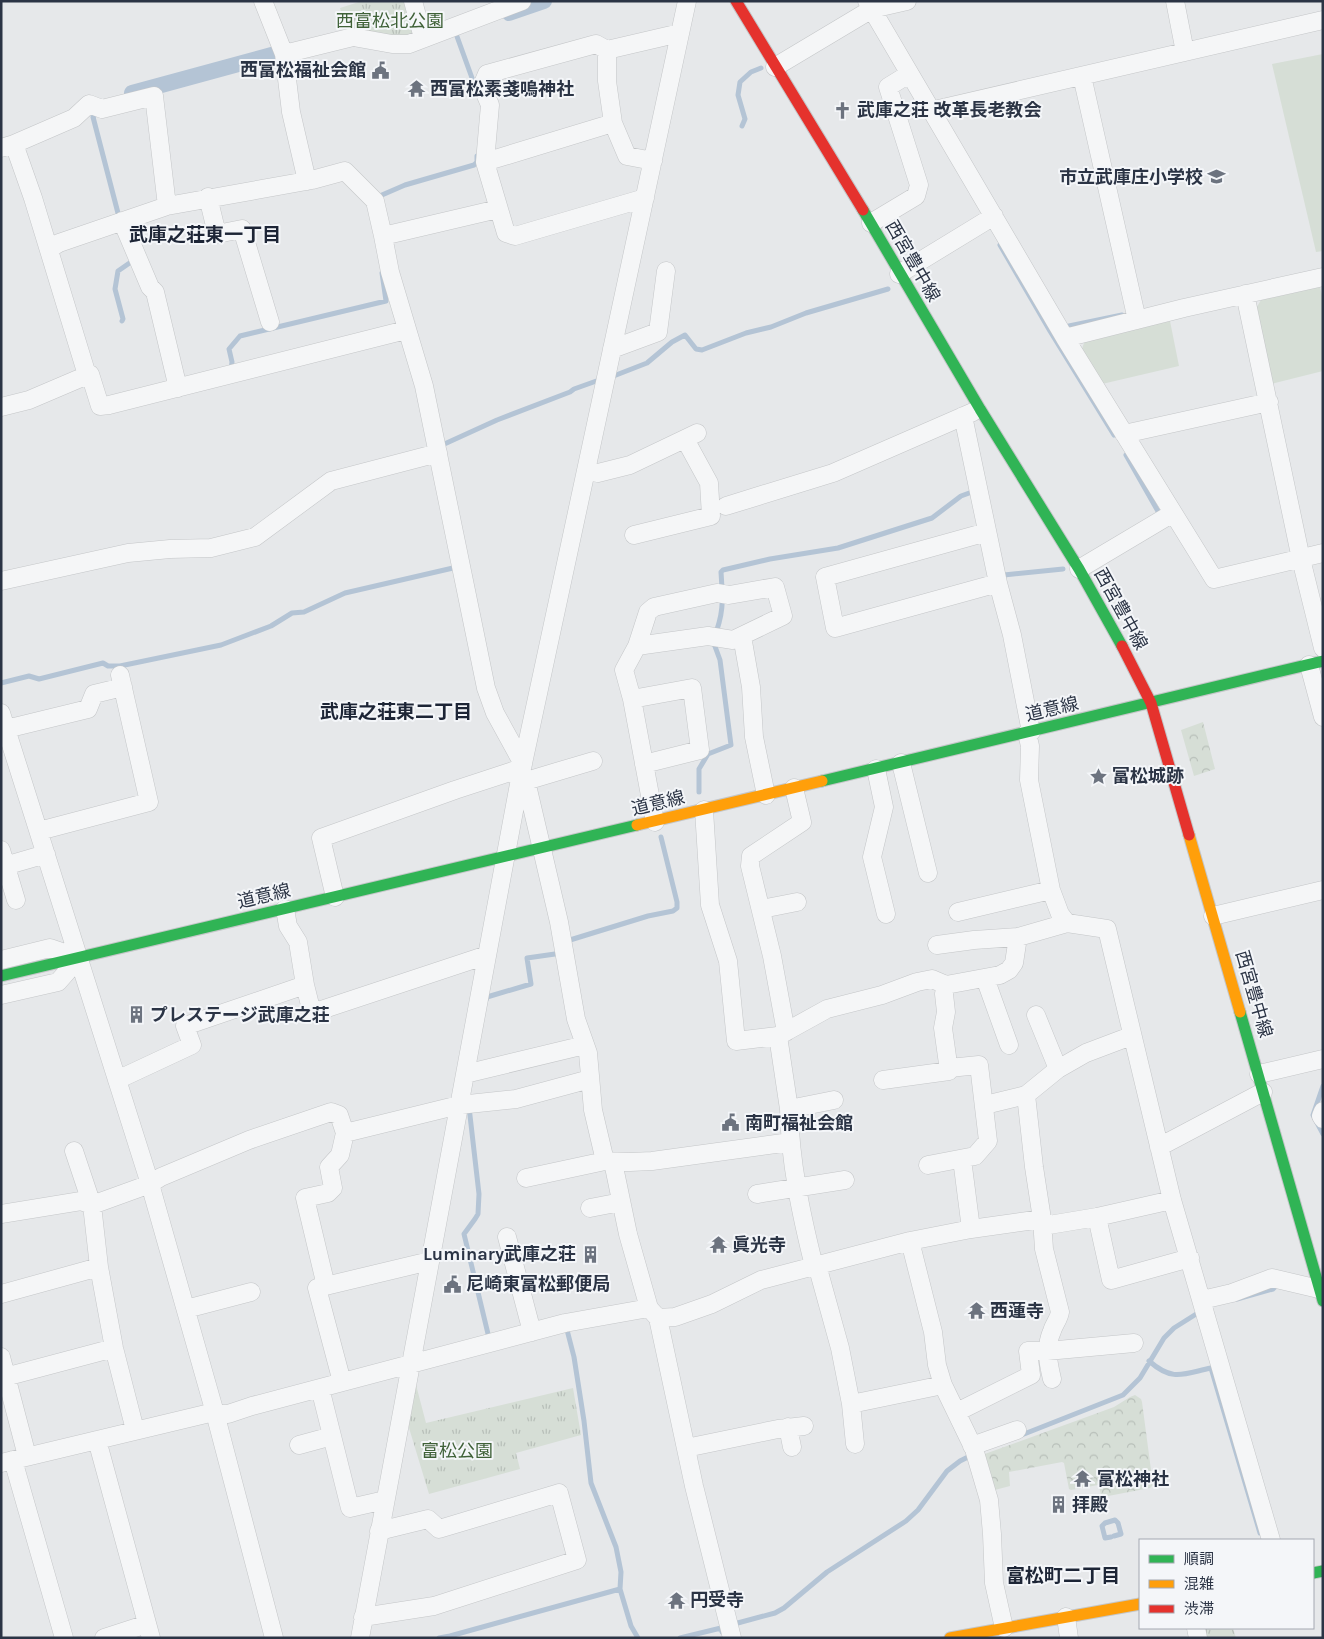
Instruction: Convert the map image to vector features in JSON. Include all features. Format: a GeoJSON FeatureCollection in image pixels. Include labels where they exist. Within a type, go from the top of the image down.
{"type":"FeatureCollection","features":[{"type":"Feature","properties":{"kind":"main road","name":"西宮豊中線"},"geometry":{"type":"LineString","coordinates":[[736,1],[980,409],[1079,569],[1151,703],[1322,1294]]}},
{"type":"Feature","properties":{"kind":"main road","name":"道意線"},"geometry":{"type":"LineString","coordinates":[[1,976],[506,856],[543,849],[1316,663]]}},
{"type":"Feature","properties":{"kind":"main road"},"geometry":{"type":"LineString","coordinates":[[950,1638],[1139,1604]]}},
{"type":"Feature","properties":{"kind":"street"},"geometry":{"type":"LineString","coordinates":[[263,1],[284,54],[291,112],[307,181]]}},
{"type":"Feature","properties":{"kind":"street"},"geometry":{"type":"LineString","coordinates":[[413,1],[423,38]]}},
{"type":"Feature","properties":{"kind":"street"},"geometry":{"type":"LineString","coordinates":[[284,54],[354,37],[392,44],[409,44],[497,6],[522,1]]}},
{"type":"Feature","properties":{"kind":"street"},"geometry":{"type":"LineString","coordinates":[[360,1638],[506,856],[687,1]]}},
{"type":"Feature","properties":{"kind":"street"},"geometry":{"type":"LineString","coordinates":[[775,67],[869,5],[907,1]]}},
{"type":"Feature","properties":{"kind":"street"},"geometry":{"type":"LineString","coordinates":[[1175,1],[1185,52]]}},
{"type":"Feature","properties":{"kind":"street"},"geometry":{"type":"LineString","coordinates":[[869,5],[1065,338],[1214,579],[1323,553]]}},
{"type":"Feature","properties":{"kind":"street"},"geometry":{"type":"LineString","coordinates":[[930,111],[1323,20]]}},
{"type":"Feature","properties":{"kind":"street"},"geometry":{"type":"LineString","coordinates":[[645,198],[515,236],[506,233],[484,162],[490,105],[482,86],[487,74],[596,44],[607,50],[680,33]]}},
{"type":"Feature","properties":{"kind":"street"},"geometry":{"type":"LineString","coordinates":[[607,50],[607,81],[613,123],[626,156],[653,161]]}},
{"type":"Feature","properties":{"kind":"street"},"geometry":{"type":"LineString","coordinates":[[871,224],[916,196],[920,185],[888,87],[909,74]]}},
{"type":"Feature","properties":{"kind":"street"},"geometry":{"type":"LineString","coordinates":[[1082,76],[1136,315]]}},
{"type":"Feature","properties":{"kind":"street"},"geometry":{"type":"LineString","coordinates":[[87,375],[49,249],[7,146],[74,118],[89,104],[102,109],[154,96],[167,206]]}},
{"type":"Feature","properties":{"kind":"street"},"geometry":{"type":"LineString","coordinates":[[484,162],[613,123]]}},
{"type":"Feature","properties":{"kind":"street"},"geometry":{"type":"LineString","coordinates":[[49,249],[59,242],[167,206],[208,197],[307,181],[344,171],[373,200],[390,272],[424,386],[486,688],[523,772],[543,849],[560,922],[576,1019],[588,1053],[593,1110],[621,1202],[628,1234],[654,1313],[732,1638]]}},
{"type":"Feature","properties":{"kind":"street"},"geometry":{"type":"LineString","coordinates":[[208,197],[217,234],[242,229],[270,322]]}},
{"type":"Feature","properties":{"kind":"street"},"geometry":{"type":"LineString","coordinates":[[383,236],[498,209]]}},
{"type":"Feature","properties":{"kind":"street"},"geometry":{"type":"LineString","coordinates":[[900,274],[994,216]]}},
{"type":"Feature","properties":{"kind":"street"},"geometry":{"type":"LineString","coordinates":[[122,221],[150,287],[155,292],[178,388]]}},
{"type":"Feature","properties":{"kind":"street"},"geometry":{"type":"LineString","coordinates":[[612,350],[658,332],[666,271]]}},
{"type":"Feature","properties":{"kind":"street"},"geometry":{"type":"LineString","coordinates":[[1065,338],[1136,315],[1246,294],[1323,276]]}},
{"type":"Feature","properties":{"kind":"street"},"geometry":{"type":"LineString","coordinates":[[1246,294],[1301,559],[1323,648]]}},
{"type":"Feature","properties":{"kind":"street"},"geometry":{"type":"LineString","coordinates":[[1,408],[29,400],[90,374],[100,406],[406,330]]}},
{"type":"Feature","properties":{"kind":"street"},"geometry":{"type":"LineString","coordinates":[[1124,434],[1269,402]]}},
{"type":"Feature","properties":{"kind":"street"},"geometry":{"type":"LineString","coordinates":[[726,506],[833,473],[980,409]]}},
{"type":"Feature","properties":{"kind":"street"},"geometry":{"type":"LineString","coordinates":[[963,416],[998,583],[1012,635],[1029,733],[1029,780],[1051,890],[1060,914],[1067,923]]}},
{"type":"Feature","properties":{"kind":"street"},"geometry":{"type":"LineString","coordinates":[[586,471],[598,473],[630,465],[691,436],[709,483],[711,516],[681,530],[634,536]]}},
{"type":"Feature","properties":{"kind":"street"},"geometry":{"type":"LineString","coordinates":[[1,581],[128,553],[211,548],[255,537],[331,481],[438,453]]}},
{"type":"Feature","properties":{"kind":"street"},"geometry":{"type":"LineString","coordinates":[[1079,569],[1173,513]]}},
{"type":"Feature","properties":{"kind":"street"},"geometry":{"type":"LineString","coordinates":[[987,532],[825,576],[835,628],[998,583]]}},
{"type":"Feature","properties":{"kind":"street"},"geometry":{"type":"LineString","coordinates":[[637,646],[708,636],[733,640],[783,616],[775,588],[729,595],[717,593],[654,606],[648,612],[637,646],[624,670],[632,699],[655,822]]}},
{"type":"Feature","properties":{"kind":"street"},"geometry":{"type":"LineString","coordinates":[[742,636],[751,687],[754,738],[766,795]]}},
{"type":"Feature","properties":{"kind":"street"},"geometry":{"type":"LineString","coordinates":[[1316,663],[1323,717]]}},
{"type":"Feature","properties":{"kind":"street"},"geometry":{"type":"LineString","coordinates":[[39,832],[149,802],[121,681],[94,694],[88,709],[4,721],[39,832],[79,958],[150,1184],[215,1413],[274,1638]]}},
{"type":"Feature","properties":{"kind":"street"},"geometry":{"type":"LineString","coordinates":[[632,699],[692,688],[700,750],[644,764]]}},
{"type":"Feature","properties":{"kind":"street"},"geometry":{"type":"LineString","coordinates":[[335,897],[321,838],[455,790],[523,772],[593,761]]}},
{"type":"Feature","properties":{"kind":"street"},"geometry":{"type":"LineString","coordinates":[[900,763],[928,873]]}},
{"type":"Feature","properties":{"kind":"street"},"geometry":{"type":"LineString","coordinates":[[876,769],[884,807],[872,856],[886,914]]}},
{"type":"Feature","properties":{"kind":"street"},"geometry":{"type":"LineString","coordinates":[[794,788],[802,822],[751,856],[750,866],[772,956],[782,1034],[790,1142],[801,1210],[840,1348],[851,1404],[855,1444]]}},
{"type":"Feature","properties":{"kind":"street"},"geometry":{"type":"LineString","coordinates":[[704,810],[710,905],[728,961],[736,1041],[782,1034],[827,1009],[882,996],[917,982],[932,979],[946,985],[1000,975],[1009,970],[1014,963],[1018,937]]}},
{"type":"Feature","properties":{"kind":"street"},"geometry":{"type":"LineString","coordinates":[[16,900],[3,861],[46,854]]}},
{"type":"Feature","properties":{"kind":"street"},"geometry":{"type":"LineString","coordinates":[[958,912],[1051,890]]}},
{"type":"Feature","properties":{"kind":"street"},"geometry":{"type":"LineString","coordinates":[[1213,916],[1323,890]]}},
{"type":"Feature","properties":{"kind":"street"},"geometry":{"type":"LineString","coordinates":[[762,910],[797,902]]}},
{"type":"Feature","properties":{"kind":"street"},"geometry":{"type":"LineString","coordinates":[[285,909],[288,926],[298,942],[312,1013],[487,955]]}},
{"type":"Feature","properties":{"kind":"street"},"geometry":{"type":"LineString","coordinates":[[937,945],[1018,937],[1067,923],[1106,929],[1172,1200],[1271,1539]]}},
{"type":"Feature","properties":{"kind":"street"},"geometry":{"type":"LineString","coordinates":[[1,960],[50,948],[79,958]]}},
{"type":"Feature","properties":{"kind":"street"},"geometry":{"type":"LineString","coordinates":[[1,995],[58,982],[79,958]]}},
{"type":"Feature","properties":{"kind":"street"},"geometry":{"type":"LineString","coordinates":[[985,978],[1009,1045]]}},
{"type":"Feature","properties":{"kind":"street"},"geometry":{"type":"LineString","coordinates":[[117,1080],[192,1045],[185,1026],[305,985]]}},
{"type":"Feature","properties":{"kind":"street"},"geometry":{"type":"LineString","coordinates":[[883,1080],[950,1071],[942,1028],[946,1012],[944,994],[946,985]]}},
{"type":"Feature","properties":{"kind":"street"},"geometry":{"type":"LineString","coordinates":[[1036,1015],[1058,1069]]}},
{"type":"Feature","properties":{"kind":"street"},"geometry":{"type":"LineString","coordinates":[[985,1105],[1026,1095],[1058,1069],[1086,1053],[1131,1036]]}},
{"type":"Feature","properties":{"kind":"street"},"geometry":{"type":"LineString","coordinates":[[465,1074],[585,1045]]}},
{"type":"Feature","properties":{"kind":"street"},"geometry":{"type":"LineString","coordinates":[[1259,1074],[1323,1059]]}},
{"type":"Feature","properties":{"kind":"street"},"geometry":{"type":"LineString","coordinates":[[928,1165],[974,1156],[988,1141],[979,1065],[949,1068]]}},
{"type":"Feature","properties":{"kind":"street"},"geometry":{"type":"LineString","coordinates":[[345,1133],[459,1105],[516,1099],[590,1079]]}},
{"type":"Feature","properties":{"kind":"street"},"geometry":{"type":"LineString","coordinates":[[1159,1147],[1263,1092]]}},
{"type":"Feature","properties":{"kind":"street"},"geometry":{"type":"LineString","coordinates":[[1026,1095],[1044,1249],[1060,1312],[1052,1331],[1047,1351],[1052,1379]]}},
{"type":"Feature","properties":{"kind":"street"},"geometry":{"type":"LineString","coordinates":[[789,1109],[834,1100]]}},
{"type":"Feature","properties":{"kind":"street"},"geometry":{"type":"LineString","coordinates":[[1323,1111],[1321,1116],[1323,1118]]}},
{"type":"Feature","properties":{"kind":"street"},"geometry":{"type":"LineString","coordinates":[[1,1214],[81,1201],[92,1205],[150,1184],[161,1177],[249,1140],[331,1112],[338,1115],[345,1133],[340,1155],[329,1167],[333,1188],[328,1193],[305,1198],[326,1286]]}},
{"type":"Feature","properties":{"kind":"street"},"geometry":{"type":"LineString","coordinates":[[526,1178],[609,1161],[652,1161],[790,1142]]}},
{"type":"Feature","properties":{"kind":"street"},"geometry":{"type":"LineString","coordinates":[[74,1151],[92,1205],[99,1267],[114,1348],[135,1430]]}},
{"type":"Feature","properties":{"kind":"street"},"geometry":{"type":"LineString","coordinates":[[962,1159],[971,1229]]}},
{"type":"Feature","properties":{"kind":"street"},"geometry":{"type":"LineString","coordinates":[[757,1194],[845,1180]]}},
{"type":"Feature","properties":{"kind":"street"},"geometry":{"type":"LineString","coordinates":[[14,1460],[210,1413],[228,1414],[565,1323],[654,1313],[675,1317],[712,1304],[762,1280],[910,1241],[971,1229],[1042,1219],[1049,1225],[1097,1217],[1172,1200]]}},
{"type":"Feature","properties":{"kind":"street"},"geometry":{"type":"LineString","coordinates":[[590,1208],[621,1202]]}},
{"type":"Feature","properties":{"kind":"street"},"geometry":{"type":"LineString","coordinates":[[1097,1217],[1111,1280],[1190,1258]]}},
{"type":"Feature","properties":{"kind":"street"},"geometry":{"type":"LineString","coordinates":[[507,1237],[532,1332]]}},
{"type":"Feature","properties":{"kind":"street"},"geometry":{"type":"LineString","coordinates":[[910,1241],[933,1332],[937,1365],[943,1384],[974,1450],[989,1500],[994,1583],[1004,1628]]}},
{"type":"Feature","properties":{"kind":"street"},"geometry":{"type":"LineString","coordinates":[[342,1382],[317,1288],[430,1261]]}},
{"type":"Feature","properties":{"kind":"street"},"geometry":{"type":"LineString","coordinates":[[1,1294],[99,1267]]}},
{"type":"Feature","properties":{"kind":"street"},"geometry":{"type":"LineString","coordinates":[[1204,1306],[1232,1292],[1272,1278],[1322,1294]]}},
{"type":"Feature","properties":{"kind":"street"},"geometry":{"type":"LineString","coordinates":[[186,1309],[251,1292]]}},
{"type":"Feature","properties":{"kind":"street"},"geometry":{"type":"LineString","coordinates":[[957,1412],[1031,1375],[1028,1350],[1047,1351],[1134,1343]]}},
{"type":"Feature","properties":{"kind":"street"},"geometry":{"type":"LineString","coordinates":[[4,1377],[114,1348]]}},
{"type":"Feature","properties":{"kind":"street"},"geometry":{"type":"LineString","coordinates":[[1,1357],[14,1460],[64,1638]]}},
{"type":"Feature","properties":{"kind":"street"},"geometry":{"type":"LineString","coordinates":[[851,1404],[943,1384]]}},
{"type":"Feature","properties":{"kind":"street"},"geometry":{"type":"LineString","coordinates":[[320,1388],[350,1508],[385,1500]]}},
{"type":"Feature","properties":{"kind":"street"},"geometry":{"type":"LineString","coordinates":[[686,1448],[796,1427],[792,1448]]}},
{"type":"Feature","properties":{"kind":"street"},"geometry":{"type":"LineString","coordinates":[[974,1450],[1017,1430]]}},
{"type":"Feature","properties":{"kind":"street"},"geometry":{"type":"LineString","coordinates":[[299,1445],[332,1436]]}},
{"type":"Feature","properties":{"kind":"street"},"geometry":{"type":"LineString","coordinates":[[97,1440],[149,1631],[104,1638]]}},
{"type":"Feature","properties":{"kind":"street"},"geometry":{"type":"LineString","coordinates":[[363,1617],[434,1606],[577,1560],[559,1493],[439,1529],[428,1519],[379,1531]]}},
{"type":"Feature","properties":{"kind":"street"},"geometry":{"type":"LineString","coordinates":[[1066,1617],[1069,1638]]}},
{"type":"Feature","properties":{"kind":"green space","name":"西富松北公園"},"geometry":{"type":"Polygon","coordinates":[[[362,1],[407,1],[416,35],[407,41],[348,35],[340,8],[362,1]]]}},
{"type":"Feature","properties":{"kind":"green space"},"geometry":{"type":"Polygon","coordinates":[[[1323,54],[1323,251],[1316,252],[1272,64],[1323,54]]]}},
{"type":"Feature","properties":{"kind":"green space"},"geometry":{"type":"Polygon","coordinates":[[[1320,287],[1323,300],[1323,371],[1271,384],[1255,310],[1261,300],[1320,287]]]}},
{"type":"Feature","properties":{"kind":"green space"},"geometry":{"type":"Polygon","coordinates":[[[1170,321],[1179,366],[1102,384],[1082,349],[1085,340],[1170,321]]]}},
{"type":"Feature","properties":{"kind":"green space"},"geometry":{"type":"Polygon","coordinates":[[[1203,722],[1215,769],[1194,776],[1181,730],[1203,722]]]}},
{"type":"Feature","properties":{"kind":"green space","name":"富松公園"},"geometry":{"type":"Polygon","coordinates":[[[415,1381],[426,1423],[573,1388],[581,1435],[516,1453],[520,1469],[429,1494],[406,1418],[415,1381]]]}},
{"type":"Feature","properties":{"kind":"green space"},"geometry":{"type":"Polygon","coordinates":[[[1135,1395],[1142,1402],[1153,1485],[1150,1488],[1103,1497],[1098,1485],[1071,1490],[1069,1489],[1064,1463],[1062,1462],[1009,1472],[1010,1486],[991,1491],[982,1455],[1114,1407],[1135,1395]]]}},
{"type":"Feature","properties":{"kind":"green space"},"geometry":{"type":"Polygon","coordinates":[[[1202,1629],[1233,1629],[1236,1638],[1204,1638],[1202,1629]]]}},
{"type":"Feature","properties":{"kind":"waterway"},"geometry":{"type":"LineString","coordinates":[[509,13],[544,1]]}},
{"type":"Feature","properties":{"kind":"waterway"},"geometry":{"type":"LineString","coordinates":[[455,31],[476,89]]}},
{"type":"Feature","properties":{"kind":"waterway"},"geometry":{"type":"LineString","coordinates":[[132,93],[279,53]]}},
{"type":"Feature","properties":{"kind":"waterway"},"geometry":{"type":"LineString","coordinates":[[742,126],[745,119],[738,95],[740,82],[751,72],[761,68]]}},
{"type":"Feature","properties":{"kind":"waterway"},"geometry":{"type":"LineString","coordinates":[[97,113],[93,117],[119,217]]}},
{"type":"Feature","properties":{"kind":"waterway"},"geometry":{"type":"LineString","coordinates":[[375,198],[405,185],[474,165],[477,162],[477,156]]}},
{"type":"Feature","properties":{"kind":"waterway"},"geometry":{"type":"LineString","coordinates":[[1000,245],[1114,435]]}},
{"type":"Feature","properties":{"kind":"waterway"},"geometry":{"type":"LineString","coordinates":[[122,321],[115,289],[118,271],[131,262],[132,258]]}},
{"type":"Feature","properties":{"kind":"waterway"},"geometry":{"type":"LineString","coordinates":[[231,370],[232,362],[229,349],[240,336],[386,301],[382,273]]}},
{"type":"Feature","properties":{"kind":"waterway"},"geometry":{"type":"LineString","coordinates":[[611,377],[647,363],[672,342],[685,335],[696,349],[702,350],[806,313],[888,289]]}},
{"type":"Feature","properties":{"kind":"waterway"},"geometry":{"type":"LineString","coordinates":[[1069,326],[1122,315]]}},
{"type":"Feature","properties":{"kind":"waterway"},"geometry":{"type":"LineString","coordinates":[[440,446],[497,420],[602,379]]}},
{"type":"Feature","properties":{"kind":"waterway"},"geometry":{"type":"LineString","coordinates":[[1126,455],[1159,513]]}},
{"type":"Feature","properties":{"kind":"waterway"},"geometry":{"type":"LineString","coordinates":[[699,792],[699,769],[708,754],[731,745],[720,660],[713,641],[722,607],[721,572],[770,559],[838,548],[932,518],[961,496],[972,492]]}},
{"type":"Feature","properties":{"kind":"waterway"},"geometry":{"type":"LineString","coordinates":[[1,683],[29,676],[39,679],[103,663],[108,666],[120,666],[221,645],[271,626],[292,613],[304,612],[345,593],[453,568]]}},
{"type":"Feature","properties":{"kind":"waterway"},"geometry":{"type":"LineString","coordinates":[[1004,575],[1063,569]]}},
{"type":"Feature","properties":{"kind":"waterway"},"geometry":{"type":"LineString","coordinates":[[570,940],[648,916],[673,911],[677,908],[661,837]]}},
{"type":"Feature","properties":{"kind":"waterway"},"geometry":{"type":"LineString","coordinates":[[486,1000],[487,997],[531,984],[527,958],[555,954]]}},
{"type":"Feature","properties":{"kind":"waterway"},"geometry":{"type":"LineString","coordinates":[[1323,1086],[1313,1115],[1323,1134]]}},
{"type":"Feature","properties":{"kind":"waterway"},"geometry":{"type":"LineString","coordinates":[[469,1107],[479,1194],[478,1214],[464,1234],[489,1338]]}},
{"type":"Feature","properties":{"kind":"waterway"},"geometry":{"type":"LineString","coordinates":[[1237,1299],[1273,1289],[1278,1284]]}},
{"type":"Feature","properties":{"kind":"waterway"},"geometry":{"type":"LineString","coordinates":[[1019,1436],[1123,1395],[1140,1378],[1164,1338],[1174,1328],[1201,1311]]}},
{"type":"Feature","properties":{"kind":"waterway"},"geometry":{"type":"LineString","coordinates":[[566,1326],[574,1357],[591,1483],[616,1547],[621,1572],[620,1589],[631,1626],[638,1638]]}},
{"type":"Feature","properties":{"kind":"waterway"},"geometry":{"type":"LineString","coordinates":[[1149,1361],[1165,1372],[1178,1375],[1211,1368],[1260,1533]]}},
{"type":"Feature","properties":{"kind":"waterway"},"geometry":{"type":"LineString","coordinates":[[734,1624],[775,1613],[784,1608],[827,1572],[906,1521],[918,1510],[947,1471],[972,1455]]}},
{"type":"Feature","properties":{"kind":"waterway"},"geometry":{"type":"LineString","coordinates":[[1111,1537],[1105,1538],[1102,1526],[1115,1520],[1118,1523],[1121,1534],[1114,1536]]}},
{"type":"Feature","properties":{"kind":"waterway"},"geometry":{"type":"LineString","coordinates":[[439,1638],[620,1589]]}},
{"type":"Feature","properties":{"kind":"waterway"},"geometry":{"type":"LineString","coordinates":[[680,1638],[721,1628],[722,1632]]}},
{"type":"Feature","properties":{"kind":"traffic: fast"},"geometry":{"type":"LineString","coordinates":[[863,210],[980,409],[1079,569],[1122,646]]}},
{"type":"Feature","properties":{"kind":"traffic: fast"},"geometry":{"type":"LineString","coordinates":[[822,781],[1323,661]]}},
{"type":"Feature","properties":{"kind":"traffic: fast"},"geometry":{"type":"LineString","coordinates":[[1,976],[637,825]]}},
{"type":"Feature","properties":{"kind":"traffic: fast"},"geometry":{"type":"LineString","coordinates":[[1240,1012],[1323,1301]]}},
{"type":"Feature","properties":{"kind":"traffic: fast"},"geometry":{"type":"LineString","coordinates":[[1314,1573],[1323,1571]]}},
{"type":"Feature","properties":{"kind":"traffic: slow"},"geometry":{"type":"LineString","coordinates":[[637,825],[822,781]]}},
{"type":"Feature","properties":{"kind":"traffic: slow"},"geometry":{"type":"LineString","coordinates":[[1189,835],[1240,1012]]}},
{"type":"Feature","properties":{"kind":"traffic: slow"},"geometry":{"type":"LineString","coordinates":[[950,1638],[1139,1604]]}},
{"type":"Feature","properties":{"kind":"traffic: jam"},"geometry":{"type":"LineString","coordinates":[[736,1],[863,210]]}},
{"type":"Feature","properties":{"kind":"traffic: jam"},"geometry":{"type":"LineString","coordinates":[[1122,646],[1151,703],[1189,835]]}},
{"type":"Feature","properties":{"kind":"place","name":"西富松福祉会館"},"geometry":{"type":"Point","coordinates":[380,70]}},
{"type":"Feature","properties":{"kind":"place","name":"西富松素戔嗚神社"},"geometry":{"type":"Point","coordinates":[416,89]}},
{"type":"Feature","properties":{"kind":"place","name":"武庫之荘 改革長老教会"},"geometry":{"type":"Point","coordinates":[843,110]}},
{"type":"Feature","properties":{"kind":"place","name":"市立武庫庄小学校"},"geometry":{"type":"Point","coordinates":[1217,177]}},
{"type":"Feature","properties":{"kind":"place","name":"富松城跡"},"geometry":{"type":"Point","coordinates":[1098,776]}},
{"type":"Feature","properties":{"kind":"place","name":"プレステージ武庫之荘"},"geometry":{"type":"Point","coordinates":[136,1015]}},
{"type":"Feature","properties":{"kind":"place","name":"南町福祉会館"},"geometry":{"type":"Point","coordinates":[731,1123]}},
{"type":"Feature","properties":{"kind":"place","name":"眞光寺"},"geometry":{"type":"Point","coordinates":[718,1245]}},
{"type":"Feature","properties":{"kind":"place","name":"Luminary武庫之荘"},"geometry":{"type":"Point","coordinates":[590,1254]}},
{"type":"Feature","properties":{"kind":"place","name":"尼崎東富松郵便局"},"geometry":{"type":"Point","coordinates":[452,1284]}},
{"type":"Feature","properties":{"kind":"place","name":"西蓮寺"},"geometry":{"type":"Point","coordinates":[976,1311]}},
{"type":"Feature","properties":{"kind":"place","name":"富松神社"},"geometry":{"type":"Point","coordinates":[1083,1479]}},
{"type":"Feature","properties":{"kind":"place","name":"拝殿"},"geometry":{"type":"Point","coordinates":[1058,1505]}},
{"type":"Feature","properties":{"kind":"place","name":"円受寺"},"geometry":{"type":"Point","coordinates":[676,1600]}},
{"type":"Feature","properties":{"kind":"district","name":"武庫之荘東一丁目"},"geometry":{"type":"Point","coordinates":[205,235]}},
{"type":"Feature","properties":{"kind":"district","name":"武庫之荘東二丁目"},"geometry":{"type":"Point","coordinates":[396,712]}},
{"type":"Feature","properties":{"kind":"district","name":"富松町二丁目"},"geometry":{"type":"Point","coordinates":[1063,1576]}}]}
